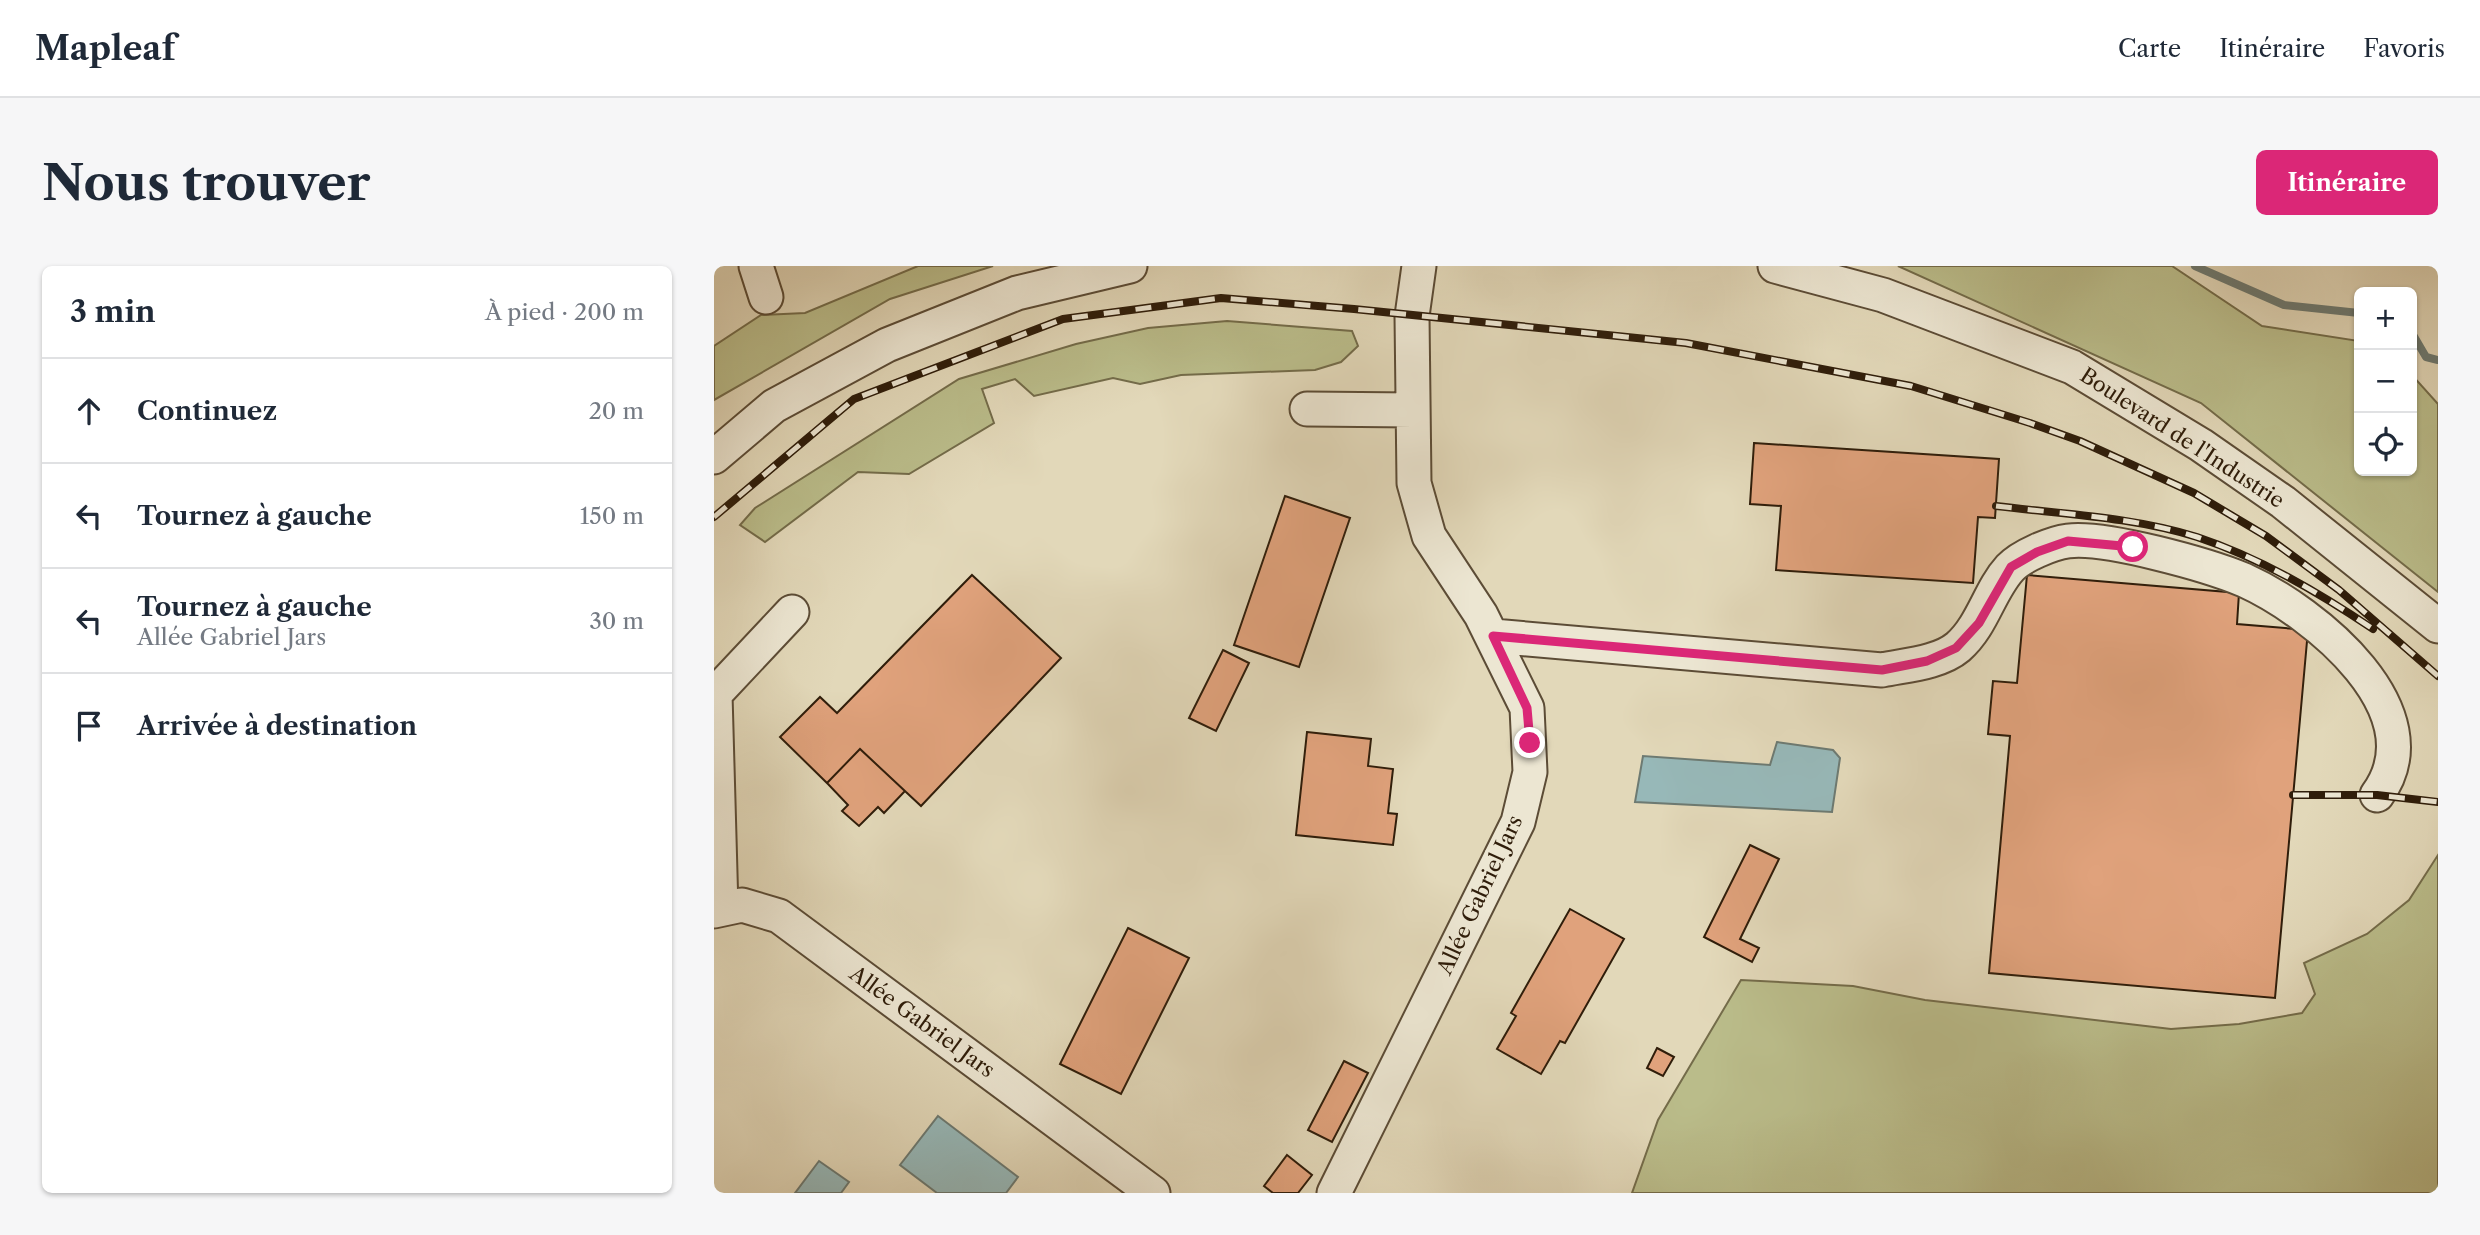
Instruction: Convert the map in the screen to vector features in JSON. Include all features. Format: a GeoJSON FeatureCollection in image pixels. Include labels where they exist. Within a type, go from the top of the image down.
{"type":"FeatureCollection","features":[{"type":"Feature","properties":{"kind":"street"},"geometry":{"type":"LineString","coordinates":[[756,266],[766,298]]}},
{"type":"Feature","properties":{"kind":"street"},"geometry":{"type":"LineString","coordinates":[[714,457],[774,406],[887,345],[1017,292],[1130,266]]}},
{"type":"Feature","properties":{"kind":"street","name":"Allée Gabriel Jars"},"geometry":{"type":"LineString","coordinates":[[1334,1193],[1518,822],[1530,772],[1527,708],[1493,636],[1429,536],[1414,483],[1412,316],[1419,266]]}},
{"type":"Feature","properties":{"kind":"street","name":"Boulevard de l'Industrie"},"geometry":{"type":"LineString","coordinates":[[1775,266],[1883,295],[2072,367],[2201,445],[2283,502],[2438,626]]}},
{"type":"Feature","properties":{"kind":"street"},"geometry":{"type":"LineString","coordinates":[[1307,409],[1413,410]]}},
{"type":"Feature","properties":{"kind":"street"},"geometry":{"type":"LineString","coordinates":[[1493,636],[1882,670],[1927,661],[1956,648],[1979,623],[2011,567],[2037,552],[2068,541],[2133,547],[2241,579],[2302,609],[2391,678],[2413,709],[2417,739],[2413,757],[2402,774],[2377,795]]}},
{"type":"Feature","properties":{"kind":"street"},"geometry":{"type":"LineString","coordinates":[[717,910],[715,694],[792,612]]}},
{"type":"Feature","properties":{"kind":"street","name":"Allée Gabriel Jars"},"geometry":{"type":"LineString","coordinates":[[717,910],[742,905],[779,916],[1153,1193]]}},
{"type":"Feature","properties":{"kind":"green space"},"geometry":{"type":"Polygon","coordinates":[[[918,266],[993,266],[890,299],[714,400],[714,346],[761,315],[805,313],[918,266]]]}},
{"type":"Feature","properties":{"kind":"green space"},"geometry":{"type":"Polygon","coordinates":[[[1898,266],[2172,266],[2262,326],[2354,340],[2354,476],[2417,476],[2417,381],[2438,404],[2438,592],[2201,403],[1898,266]]]}},
{"type":"Feature","properties":{"kind":"green space"},"geometry":{"type":"Polygon","coordinates":[[[1227,321],[1352,331],[1358,346],[1341,362],[1315,370],[1181,375],[1140,384],[1113,378],[1034,396],[1015,379],[982,389],[994,423],[909,474],[858,472],[765,542],[740,525],[755,508],[959,379],[1076,344],[1148,328],[1227,321]]]}},
{"type":"Feature","properties":{"kind":"green space"},"geometry":{"type":"Polygon","coordinates":[[[2438,855],[2438,1193],[1632,1193],[1658,1120],[1741,980],[1853,986],[1925,1000],[2171,1029],[2239,1024],[2302,1013],[2315,994],[2304,963],[2367,934],[2409,900],[2438,855]]]}},
{"type":"Feature","properties":{"kind":"water"},"geometry":{"type":"Polygon","coordinates":[[[1777,742],[1833,750],[1840,758],[1832,812],[1635,802],[1643,756],[1770,765],[1777,742]]]}},
{"type":"Feature","properties":{"kind":"water"},"geometry":{"type":"Polygon","coordinates":[[[938,1116],[1018,1177],[1006,1193],[937,1193],[900,1165],[938,1116]]]}},
{"type":"Feature","properties":{"kind":"water"},"geometry":{"type":"Polygon","coordinates":[[[819,1161],[849,1182],[841,1193],[795,1193],[819,1161]]]}},
{"type":"Feature","properties":{"kind":"building"},"geometry":{"type":"Polygon","coordinates":[[[1754,443],[1999,459],[1995,518],[1978,517],[1973,583],[1776,570],[1781,506],[1750,504],[1754,443]]]}},
{"type":"Feature","properties":{"kind":"building"},"geometry":{"type":"Polygon","coordinates":[[[1285,496],[1350,518],[1299,667],[1234,645],[1285,496]]]}},
{"type":"Feature","properties":{"kind":"building"},"geometry":{"type":"Polygon","coordinates":[[[972,575],[1061,658],[921,806],[860,749],[827,783],[780,737],[820,697],[837,713],[972,575]]]}},
{"type":"Feature","properties":{"kind":"building"},"geometry":{"type":"Polygon","coordinates":[[[2027,575],[2239,593],[2237,624],[2308,630],[2275,998],[1989,973],[2010,736],[1988,734],[1993,681],[2017,683],[2027,575]]]}},
{"type":"Feature","properties":{"kind":"building"},"geometry":{"type":"Polygon","coordinates":[[[1223,650],[1249,663],[1216,731],[1189,718],[1223,650]]]}},
{"type":"Feature","properties":{"kind":"building"},"geometry":{"type":"Polygon","coordinates":[[[1307,732],[1371,739],[1368,766],[1393,769],[1388,813],[1397,814],[1393,845],[1296,835],[1307,732]]]}},
{"type":"Feature","properties":{"kind":"building"},"geometry":{"type":"Polygon","coordinates":[[[860,749],[905,791],[884,813],[878,807],[859,826],[842,811],[848,805],[827,783],[860,749]]]}},
{"type":"Feature","properties":{"kind":"building"},"geometry":{"type":"Polygon","coordinates":[[[1750,845],[1779,859],[1740,939],[1759,948],[1752,962],[1704,937],[1750,845]]]}},
{"type":"Feature","properties":{"kind":"building"},"geometry":{"type":"Polygon","coordinates":[[[1570,909],[1624,939],[1565,1043],[1560,1041],[1541,1074],[1497,1049],[1516,1016],[1511,1013],[1570,909]]]}},
{"type":"Feature","properties":{"kind":"building"},"geometry":{"type":"Polygon","coordinates":[[[1128,928],[1189,958],[1121,1094],[1060,1064],[1128,928]]]}},
{"type":"Feature","properties":{"kind":"building"},"geometry":{"type":"Polygon","coordinates":[[[1657,1048],[1674,1057],[1663,1076],[1647,1068],[1657,1048]]]}},
{"type":"Feature","properties":{"kind":"building"},"geometry":{"type":"Polygon","coordinates":[[[1344,1061],[1368,1073],[1332,1142],[1308,1130],[1344,1061]]]}},
{"type":"Feature","properties":{"kind":"building"},"geometry":{"type":"Polygon","coordinates":[[[1287,1155],[1312,1175],[1298,1193],[1273,1193],[1264,1186],[1287,1155]]]}},
{"type":"Feature","properties":{"kind":"waterway"},"geometry":{"type":"LineString","coordinates":[[2195,266],[2284,305],[2354,312]]}},
{"type":"Feature","properties":{"kind":"waterway"},"geometry":{"type":"LineString","coordinates":[[2417,342],[2426,357],[2438,360]]}},
{"type":"Feature","properties":{"kind":"railway"},"geometry":{"type":"LineString","coordinates":[[714,517],[854,399],[1063,319],[1221,298],[1354,309],[1686,343],[1911,386],[2030,423],[2080,441],[2194,493],[2266,536],[2339,590],[2438,676]]}},
{"type":"Feature","properties":{"kind":"railway"},"geometry":{"type":"LineString","coordinates":[[1996,506],[2123,521],[2197,537],[2288,577],[2373,629]]}},
{"type":"Feature","properties":{"kind":"railway"},"geometry":{"type":"LineString","coordinates":[[2293,795],[2377,795],[2438,802]]}},
{"type":"Feature","properties":{"kind":"route"},"geometry":{"type":"LineString","coordinates":[[1530,743],[1527,708],[1493,636],[1882,670],[1927,661],[1956,648],[1979,623],[2011,567],[2037,552],[2068,541],[2133,547]]}}]}
